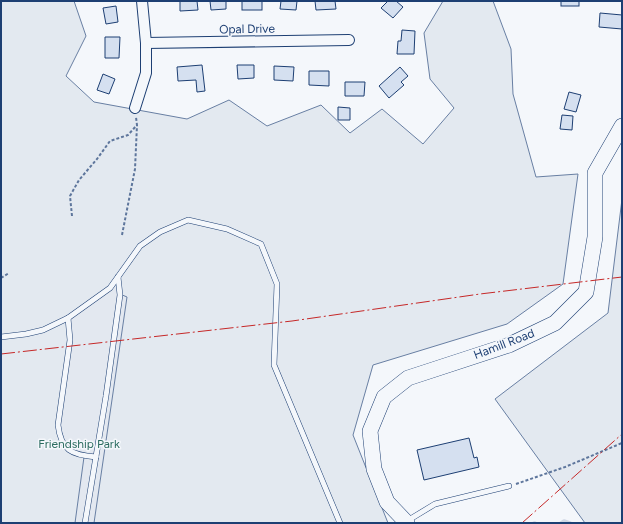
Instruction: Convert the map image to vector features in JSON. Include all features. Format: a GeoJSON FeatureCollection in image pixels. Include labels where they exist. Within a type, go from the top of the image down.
{"type":"FeatureCollection","features":[{"type":"Feature","properties":{"kind":"street"},"geometry":{"type":"LineString","coordinates":[[135,111],[146,73],[146,43],[142,1]]}},
{"type":"Feature","properties":{"kind":"street","name":"Opal Drive"},"geometry":{"type":"LineString","coordinates":[[146,43],[349,40]]}},
{"type":"Feature","properties":{"kind":"street","name":"Hamill Road"},"geometry":{"type":"LineString","coordinates":[[407,522],[387,502],[374,469],[370,431],[384,397],[408,378],[509,345],[555,323],[586,292],[595,237],[596,173],[622,126]]}},
{"type":"Feature","properties":{"kind":"lane"},"geometry":{"type":"LineString","coordinates":[[1,337],[43,330],[68,318],[110,288],[140,246],[160,232],[188,220],[227,229],[261,244],[277,284],[274,365],[340,523]]}},
{"type":"Feature","properties":{"kind":"lane"},"geometry":{"type":"LineString","coordinates":[[85,523],[120,295],[118,276]]}},
{"type":"Feature","properties":{"kind":"lane"},"geometry":{"type":"LineString","coordinates":[[68,318],[70,340],[58,424],[59,438],[73,453],[80,456],[96,457]]}},
{"type":"Feature","properties":{"kind":"lane"},"geometry":{"type":"LineString","coordinates":[[407,522],[435,504],[509,486]]}},
{"type":"Feature","properties":{"kind":"path"},"geometry":{"type":"LineString","coordinates":[[122,235],[135,169],[137,125],[135,111]]}},
{"type":"Feature","properties":{"kind":"path"},"geometry":{"type":"LineString","coordinates":[[72,216],[70,196],[79,180],[110,142],[128,134],[137,125]]}},
{"type":"Feature","properties":{"kind":"path"},"geometry":{"type":"LineString","coordinates":[[1,278],[9,273]]}},
{"type":"Feature","properties":{"kind":"path"},"geometry":{"type":"LineString","coordinates":[[509,486],[565,467],[622,443]]}},
{"type":"Feature","properties":{"kind":"green space","name":"Friendship Park"},"geometry":{"type":"Polygon","coordinates":[[[1,1],[74,1],[86,36],[66,76],[94,102],[187,119],[229,100],[267,126],[321,105],[350,133],[382,109],[423,144],[454,108],[430,79],[424,33],[443,1],[493,1],[511,49],[513,94],[536,177],[578,174],[563,284],[507,324],[373,365],[353,435],[388,523],[1,523],[1,1]]]}},
{"type":"Feature","properties":{"kind":"green space"},"geometry":{"type":"Polygon","coordinates":[[[622,199],[622,523],[585,523],[495,399],[608,313],[622,199]]]}},
{"type":"Feature","properties":{"kind":"shaded area"},"geometry":{"type":"Polygon","coordinates":[[[118,277],[120,294],[127,297],[94,523],[75,523],[84,457],[64,445],[58,425],[70,340],[68,318],[110,288],[118,277]]]}},
{"type":"Feature","properties":{"kind":"building"},"geometry":{"type":"Polygon","coordinates":[[[180,1],[197,1],[198,10],[180,11],[180,1]]]}},
{"type":"Feature","properties":{"kind":"building"},"geometry":{"type":"Polygon","coordinates":[[[210,1],[226,1],[226,9],[211,10],[210,1]]]}},
{"type":"Feature","properties":{"kind":"building"},"geometry":{"type":"Polygon","coordinates":[[[242,1],[262,1],[262,10],[242,10],[242,1]]]}},
{"type":"Feature","properties":{"kind":"building"},"geometry":{"type":"Polygon","coordinates":[[[281,1],[297,1],[296,10],[280,9],[281,1]]]}},
{"type":"Feature","properties":{"kind":"building"},"geometry":{"type":"Polygon","coordinates":[[[315,1],[335,1],[336,9],[316,10],[315,1]]]}},
{"type":"Feature","properties":{"kind":"building"},"geometry":{"type":"Polygon","coordinates":[[[388,1],[396,1],[403,7],[393,18],[381,8],[388,1]]]}},
{"type":"Feature","properties":{"kind":"building"},"geometry":{"type":"Polygon","coordinates":[[[561,1],[579,1],[579,6],[561,6],[561,1]]]}},
{"type":"Feature","properties":{"kind":"building"},"geometry":{"type":"Polygon","coordinates":[[[116,6],[118,22],[106,24],[103,8],[116,6]]]}},
{"type":"Feature","properties":{"kind":"building"},"geometry":{"type":"Polygon","coordinates":[[[600,13],[622,15],[622,29],[599,27],[600,13]]]}},
{"type":"Feature","properties":{"kind":"building"},"geometry":{"type":"Polygon","coordinates":[[[402,30],[415,31],[414,54],[397,54],[398,41],[401,41],[402,30]]]}},
{"type":"Feature","properties":{"kind":"building"},"geometry":{"type":"Polygon","coordinates":[[[105,37],[120,37],[119,58],[105,58],[105,37]]]}},
{"type":"Feature","properties":{"kind":"building"},"geometry":{"type":"Polygon","coordinates":[[[202,65],[205,91],[197,92],[196,80],[178,81],[177,67],[202,65]]]}},
{"type":"Feature","properties":{"kind":"building"},"geometry":{"type":"Polygon","coordinates":[[[237,65],[254,65],[254,78],[238,79],[237,65]]]}},
{"type":"Feature","properties":{"kind":"building"},"geometry":{"type":"Polygon","coordinates":[[[274,66],[294,67],[293,81],[274,80],[274,66]]]}},
{"type":"Feature","properties":{"kind":"building"},"geometry":{"type":"Polygon","coordinates":[[[400,67],[408,76],[401,82],[404,85],[389,98],[379,86],[400,67]]]}},
{"type":"Feature","properties":{"kind":"building"},"geometry":{"type":"Polygon","coordinates":[[[309,71],[329,71],[329,86],[309,85],[309,71]]]}},
{"type":"Feature","properties":{"kind":"building"},"geometry":{"type":"Polygon","coordinates":[[[103,74],[115,79],[109,94],[97,90],[103,74]]]}},
{"type":"Feature","properties":{"kind":"building"},"geometry":{"type":"Polygon","coordinates":[[[345,82],[365,82],[364,96],[345,96],[345,82]]]}},
{"type":"Feature","properties":{"kind":"building"},"geometry":{"type":"Polygon","coordinates":[[[569,92],[581,95],[576,112],[564,109],[569,92]]]}},
{"type":"Feature","properties":{"kind":"building"},"geometry":{"type":"Polygon","coordinates":[[[338,107],[350,108],[350,120],[338,120],[338,107]]]}},
{"type":"Feature","properties":{"kind":"building"},"geometry":{"type":"Polygon","coordinates":[[[562,115],[573,116],[572,130],[560,129],[562,115]]]}},
{"type":"Feature","properties":{"kind":"building"},"geometry":{"type":"Polygon","coordinates":[[[469,438],[474,458],[477,457],[479,467],[424,480],[417,450],[469,438]]]}},
{"type":"Feature","properties":{"kind":"waterway"},"geometry":{"type":"LineString","coordinates":[[561,523],[564,521],[570,523]]}},
{"type":"Feature","properties":{"kind":"power"},"geometry":{"type":"LineString","coordinates":[[1,354],[292,321],[480,294],[622,277]]}},
{"type":"Feature","properties":{"kind":"power"},"geometry":{"type":"LineString","coordinates":[[522,523],[622,434]]}}]}
